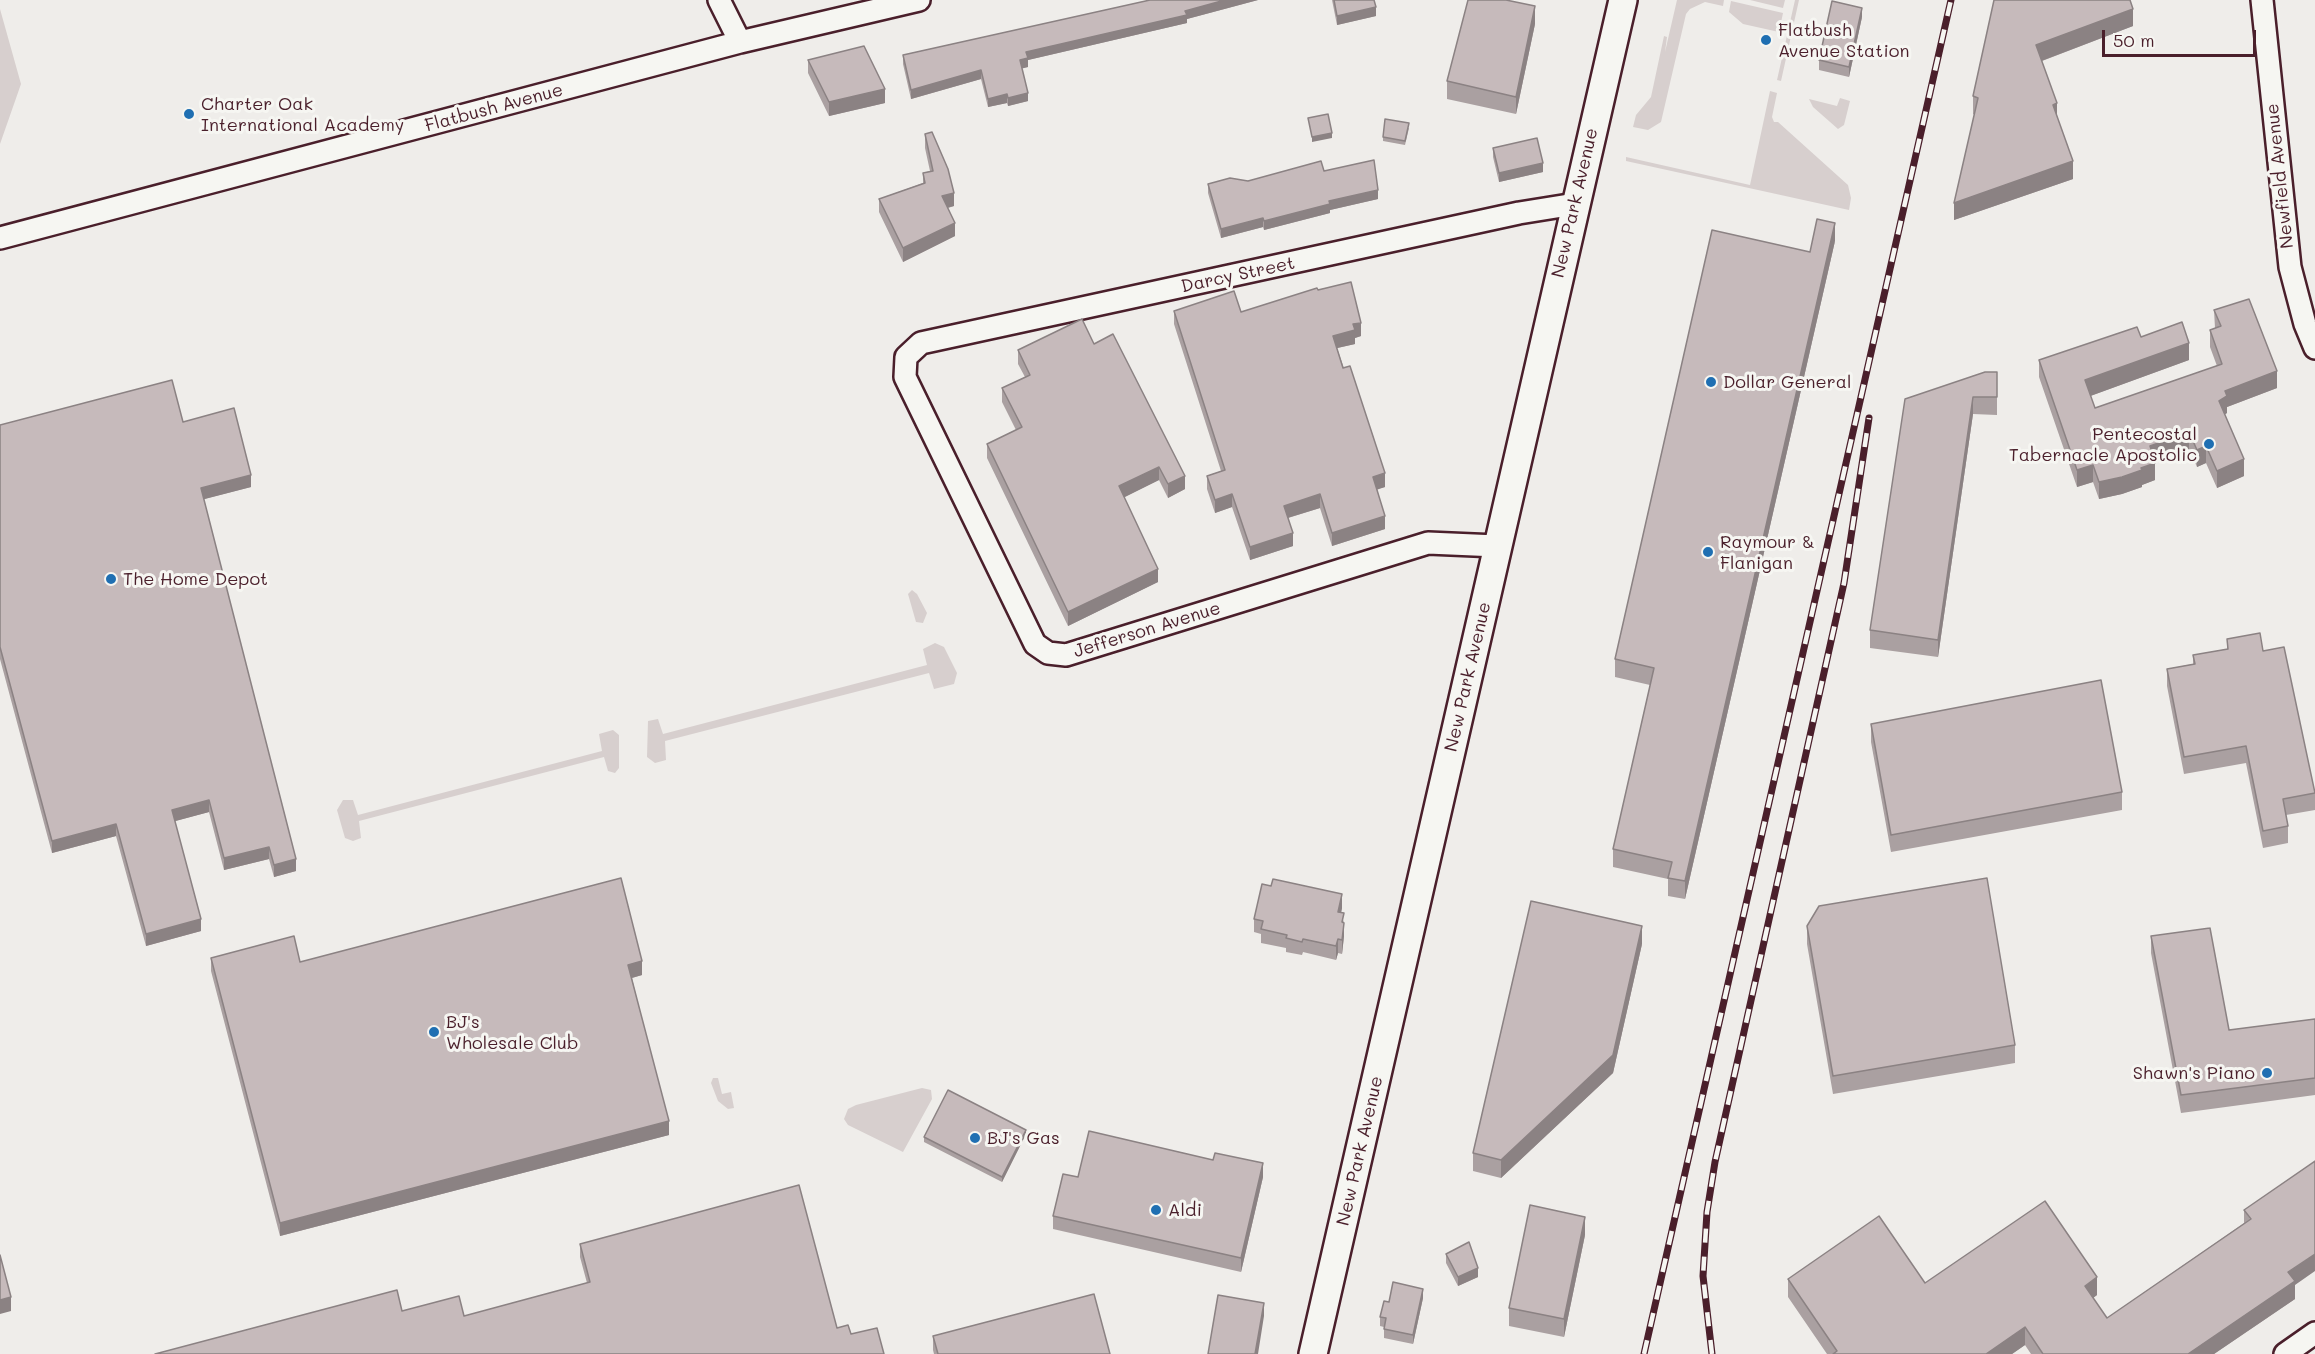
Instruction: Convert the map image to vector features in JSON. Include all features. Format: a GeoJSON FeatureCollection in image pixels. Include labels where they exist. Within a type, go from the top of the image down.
{"type":"FeatureCollection","features":[{"type":"Feature","properties":{"kind":"main road","name":"New Park Avenue"},"geometry":{"type":"LineString","coordinates":[[1313,1354],[1623,0]]}},
{"type":"Feature","properties":{"kind":"street"},"geometry":{"type":"LineString","coordinates":[[719,0],[740,42]]}},
{"type":"Feature","properties":{"kind":"street","name":"Flatbush Avenue"},"geometry":{"type":"LineString","coordinates":[[0,238],[740,42],[919,0]]}},
{"type":"Feature","properties":{"kind":"street","name":"Newfield Avenue"},"geometry":{"type":"LineString","coordinates":[[2262,0],[2290,267],[2305,324],[2315,348]]}},
{"type":"Feature","properties":{"kind":"street","name":"Darcy Street"},"geometry":{"type":"LineString","coordinates":[[906,357],[921,343],[1519,213],[1575,204]]}},
{"type":"Feature","properties":{"kind":"street","name":"Jefferson Avenue"},"geometry":{"type":"LineString","coordinates":[[906,357],[904,378],[1035,644],[1048,653],[1066,655],[1428,543],[1497,546]]}},
{"type":"Feature","properties":{"kind":"street"},"geometry":{"type":"LineString","coordinates":[[2285,1354],[2315,1333]]}},
{"type":"Feature","properties":{"kind":"shaded area"},"geometry":{"type":"Polygon","coordinates":[[[1677,0],[1724,0],[1723,6],[1705,2],[1690,9],[1686,14],[1661,122],[1648,130],[1633,127],[1636,115],[1651,97],[1664,36],[1667,37],[1665,52],[1677,0]]]}},
{"type":"Feature","properties":{"kind":"shaded area"},"geometry":{"type":"Polygon","coordinates":[[[1750,0],[1785,0],[1783,8],[1750,0]]]}},
{"type":"Feature","properties":{"kind":"shaded area"},"geometry":{"type":"Polygon","coordinates":[[[1795,0],[1799,0],[1781,81],[1777,80],[1795,0]]]}},
{"type":"Feature","properties":{"kind":"shaded area"},"geometry":{"type":"Polygon","coordinates":[[[1731,1],[1783,13],[1779,32],[1743,24],[1729,12],[1731,1]]]}},
{"type":"Feature","properties":{"kind":"shaded area"},"geometry":{"type":"Polygon","coordinates":[[[0,9],[21,84],[0,144],[0,9]]]}},
{"type":"Feature","properties":{"kind":"shaded area"},"geometry":{"type":"Polygon","coordinates":[[[1770,91],[1777,93],[1772,117],[1774,122],[1778,122],[1848,185],[1851,198],[1849,210],[1626,161],[1626,157],[1750,185],[1770,91]]]}},
{"type":"Feature","properties":{"kind":"shaded area"},"geometry":{"type":"Polygon","coordinates":[[[1840,98],[1850,101],[1844,125],[1838,129],[1813,107],[1809,99],[1837,106],[1840,98]]]}},
{"type":"Feature","properties":{"kind":"shaded area"},"geometry":{"type":"Polygon","coordinates":[[[912,590],[917,594],[927,613],[923,623],[916,622],[908,594],[912,590]]]}},
{"type":"Feature","properties":{"kind":"shaded area"},"geometry":{"type":"Polygon","coordinates":[[[935,643],[944,647],[957,673],[954,684],[934,689],[929,673],[665,741],[666,760],[655,763],[647,757],[648,721],[658,719],[663,734],[927,665],[923,649],[935,643]]]}},
{"type":"Feature","properties":{"kind":"shaded area"},"geometry":{"type":"Polygon","coordinates":[[[613,730],[619,735],[619,768],[615,773],[608,771],[604,757],[359,821],[361,838],[353,841],[345,838],[337,810],[343,800],[353,800],[358,815],[602,751],[599,734],[613,730]]]}},
{"type":"Feature","properties":{"kind":"shaded area"},"geometry":{"type":"Polygon","coordinates":[[[713,1078],[718,1078],[722,1094],[731,1092],[734,1108],[728,1109],[718,1101],[711,1083],[713,1078]]]}},
{"type":"Feature","properties":{"kind":"shaded area"},"geometry":{"type":"Polygon","coordinates":[[[922,1088],[931,1090],[932,1099],[903,1152],[848,1125],[844,1119],[848,1109],[856,1105],[922,1088]]]}},
{"type":"Feature","properties":{"kind":"building"},"geometry":{"type":"Polygon","coordinates":[[[1150,0],[1225,0],[1185,11],[1187,15],[1026,52],[1028,58],[1020,60],[1028,93],[1008,98],[1007,94],[988,99],[981,70],[911,90],[903,55],[1150,0]]]}},
{"type":"Feature","properties":{"kind":"building"},"geometry":{"type":"Polygon","coordinates":[[[1334,0],[1374,0],[1376,7],[1337,16],[1334,0]]]}},
{"type":"Feature","properties":{"kind":"building"},"geometry":{"type":"Polygon","coordinates":[[[1468,0],[1506,0],[1535,6],[1516,97],[1447,81],[1468,0]]]}},
{"type":"Feature","properties":{"kind":"building"},"geometry":{"type":"Polygon","coordinates":[[[1994,0],[2130,0],[2133,9],[2036,45],[2057,103],[2053,105],[2073,161],[1954,203],[1978,98],[1973,96],[1994,0]]]}},
{"type":"Feature","properties":{"kind":"building"},"geometry":{"type":"Polygon","coordinates":[[[1832,1],[1862,8],[1849,67],[1819,60],[1832,1]]]}},
{"type":"Feature","properties":{"kind":"building"},"geometry":{"type":"Polygon","coordinates":[[[864,46],[885,89],[829,102],[808,60],[864,46]]]}},
{"type":"Feature","properties":{"kind":"building"},"geometry":{"type":"Polygon","coordinates":[[[1328,114],[1332,133],[1312,137],[1308,118],[1328,114]]]}},
{"type":"Feature","properties":{"kind":"building"},"geometry":{"type":"Polygon","coordinates":[[[1385,119],[1409,123],[1405,141],[1383,137],[1385,119]]]}},
{"type":"Feature","properties":{"kind":"building"},"geometry":{"type":"Polygon","coordinates":[[[932,132],[948,169],[954,193],[942,196],[955,223],[903,248],[879,199],[925,183],[923,173],[933,171],[925,134],[932,132]]]}},
{"type":"Feature","properties":{"kind":"building"},"geometry":{"type":"Polygon","coordinates":[[[1537,138],[1543,163],[1499,173],[1493,148],[1537,138]]]}},
{"type":"Feature","properties":{"kind":"building"},"geometry":{"type":"Polygon","coordinates":[[[1374,160],[1378,190],[1329,201],[1330,204],[1264,221],[1263,218],[1221,229],[1208,184],[1230,178],[1248,181],[1321,161],[1324,171],[1374,160]]]}},
{"type":"Feature","properties":{"kind":"building"},"geometry":{"type":"Polygon","coordinates":[[[1817,219],[1835,223],[1685,881],[1668,878],[1672,862],[1613,849],[1654,668],[1615,659],[1712,230],[1810,252],[1817,219]]]}},
{"type":"Feature","properties":{"kind":"building"},"geometry":{"type":"Polygon","coordinates":[[[1351,282],[1361,323],[1353,324],[1355,330],[1333,336],[1343,368],[1350,366],[1385,473],[1373,477],[1385,516],[1332,533],[1320,494],[1284,506],[1293,533],[1250,547],[1232,494],[1215,500],[1207,476],[1225,470],[1174,311],[1234,291],[1241,312],[1317,288],[1318,290],[1351,282]]]}},
{"type":"Feature","properties":{"kind":"building"},"geometry":{"type":"Polygon","coordinates":[[[2249,299],[2277,371],[2225,391],[2227,396],[2219,401],[2244,459],[2217,471],[2206,446],[2197,450],[2189,432],[2150,446],[2155,463],[2122,477],[2099,482],[2093,465],[2077,470],[2039,360],[2137,327],[2141,337],[2182,322],[2189,343],[2085,380],[2095,408],[2222,364],[2210,330],[2221,326],[2214,310],[2249,299]]]}},
{"type":"Feature","properties":{"kind":"building"},"geometry":{"type":"Polygon","coordinates":[[[1082,319],[1094,344],[1113,334],[1185,476],[1168,484],[1159,467],[1119,486],[1158,569],[1068,612],[987,444],[1022,427],[1002,388],[1030,375],[1018,350],[1082,319]]]}},
{"type":"Feature","properties":{"kind":"building"},"geometry":{"type":"Polygon","coordinates":[[[1985,372],[1997,372],[1997,397],[1973,397],[1938,640],[1870,630],[1905,399],[1985,372]]]}},
{"type":"Feature","properties":{"kind":"building","name":"The Home Depot"},"geometry":{"type":"Polygon","coordinates":[[[172,380],[183,422],[234,408],[251,475],[201,488],[296,859],[274,865],[269,847],[224,858],[209,800],[172,810],[201,919],[146,934],[116,824],[52,841],[0,647],[0,425],[172,380]]]}},
{"type":"Feature","properties":{"kind":"building"},"geometry":{"type":"Polygon","coordinates":[[[2260,633],[2263,651],[2284,647],[2315,793],[2283,799],[2288,826],[2263,831],[2246,746],[2184,757],[2167,669],[2195,664],[2193,655],[2228,649],[2227,639],[2260,633]]]}},
{"type":"Feature","properties":{"kind":"building"},"geometry":{"type":"Polygon","coordinates":[[[2101,680],[2122,792],[1891,835],[1871,724],[2101,680]]]}},
{"type":"Feature","properties":{"kind":"building","name":"BJ's Wholesale Club"},"geometry":{"type":"Polygon","coordinates":[[[621,878],[642,961],[628,965],[669,1121],[280,1223],[211,958],[294,936],[300,962],[621,878]]]}},
{"type":"Feature","properties":{"kind":"building"},"geometry":{"type":"Polygon","coordinates":[[[1987,878],[2015,1045],[1833,1076],[1807,926],[1819,906],[1987,878]]]}},
{"type":"Feature","properties":{"kind":"building"},"geometry":{"type":"Polygon","coordinates":[[[1273,879],[1342,894],[1338,912],[1344,913],[1342,940],[1338,939],[1336,946],[1303,939],[1302,942],[1286,938],[1287,935],[1261,929],[1263,921],[1254,919],[1262,884],[1271,886],[1273,879]]]}},
{"type":"Feature","properties":{"kind":"building"},"geometry":{"type":"Polygon","coordinates":[[[1531,901],[1642,926],[1613,1055],[1501,1160],[1473,1153],[1531,901]]]}},
{"type":"Feature","properties":{"kind":"building"},"geometry":{"type":"Polygon","coordinates":[[[2210,928],[2229,1030],[2315,1019],[2315,1078],[2181,1095],[2151,936],[2210,928]]]}},
{"type":"Feature","properties":{"kind":"building","name":"BJ's Gas"},"geometry":{"type":"Polygon","coordinates":[[[948,1090],[1026,1130],[1002,1177],[924,1137],[948,1090]]]}},
{"type":"Feature","properties":{"kind":"building","name":"Aldi"},"geometry":{"type":"Polygon","coordinates":[[[1089,1131],[1213,1160],[1215,1153],[1263,1163],[1241,1258],[1053,1216],[1063,1174],[1078,1177],[1089,1131]]]}},
{"type":"Feature","properties":{"kind":"building"},"geometry":{"type":"Polygon","coordinates":[[[2315,1161],[2315,1254],[2288,1272],[2295,1281],[2188,1354],[2043,1354],[2025,1327],[1986,1354],[1833,1354],[1837,1351],[1788,1279],[1879,1216],[1925,1283],[2045,1201],[2097,1277],[2085,1286],[2107,1318],[2251,1219],[2244,1210],[2315,1161]]]}},
{"type":"Feature","properties":{"kind":"building"},"geometry":{"type":"Polygon","coordinates":[[[799,1185],[837,1328],[848,1325],[851,1334],[877,1328],[884,1354],[155,1354],[397,1290],[402,1311],[459,1296],[464,1316],[590,1282],[580,1244],[799,1185]]]}},
{"type":"Feature","properties":{"kind":"building"},"geometry":{"type":"Polygon","coordinates":[[[1530,1205],[1585,1217],[1564,1319],[1509,1308],[1530,1205]]]}},
{"type":"Feature","properties":{"kind":"building"},"geometry":{"type":"Polygon","coordinates":[[[1469,1242],[1478,1268],[1458,1277],[1446,1254],[1469,1242]]]}},
{"type":"Feature","properties":{"kind":"building"},"geometry":{"type":"Polygon","coordinates":[[[0,1255],[11,1297],[0,1300],[0,1255]]]}},
{"type":"Feature","properties":{"kind":"building"},"geometry":{"type":"Polygon","coordinates":[[[1393,1282],[1423,1289],[1413,1335],[1384,1329],[1386,1318],[1380,1317],[1384,1301],[1389,1302],[1393,1282]]]}},
{"type":"Feature","properties":{"kind":"building"},"geometry":{"type":"Polygon","coordinates":[[[1094,1294],[1110,1354],[938,1354],[933,1336],[1094,1294]]]}},
{"type":"Feature","properties":{"kind":"building"},"geometry":{"type":"Polygon","coordinates":[[[1218,1295],[1264,1303],[1255,1354],[1208,1354],[1218,1295]]]}},
{"type":"Feature","properties":{"kind":"railway"},"geometry":{"type":"LineString","coordinates":[[1644,1354],[1951,0]]}},
{"type":"Feature","properties":{"kind":"railway"},"geometry":{"type":"LineString","coordinates":[[1712,1354],[1703,1276],[1707,1212],[1715,1162],[1844,583],[1869,418]]}},
{"type":"Feature","properties":{"kind":"place","name":"Flatbush Avenue Station"},"geometry":{"type":"Point","coordinates":[1766,40]}},
{"type":"Feature","properties":{"kind":"place","name":"Charter Oak International Academy"},"geometry":{"type":"Point","coordinates":[189,114]}},
{"type":"Feature","properties":{"kind":"place","name":"Dollar General"},"geometry":{"type":"Point","coordinates":[1711,382]}},
{"type":"Feature","properties":{"kind":"place","name":"Pentecostal Tabernacle Apostolic"},"geometry":{"type":"Point","coordinates":[2209,444]}},
{"type":"Feature","properties":{"kind":"place","name":"Raymour & Flanigan"},"geometry":{"type":"Point","coordinates":[1708,552]}},
{"type":"Feature","properties":{"kind":"place","name":"The Home Depot"},"geometry":{"type":"Point","coordinates":[111,579]}},
{"type":"Feature","properties":{"kind":"place","name":"BJ's Wholesale Club"},"geometry":{"type":"Point","coordinates":[434,1032]}},
{"type":"Feature","properties":{"kind":"place","name":"Shawn's Piano"},"geometry":{"type":"Point","coordinates":[2267,1073]}},
{"type":"Feature","properties":{"kind":"place","name":"BJ's Gas"},"geometry":{"type":"Point","coordinates":[975,1138]}},
{"type":"Feature","properties":{"kind":"place","name":"Aldi"},"geometry":{"type":"Point","coordinates":[1156,1210]}}]}
